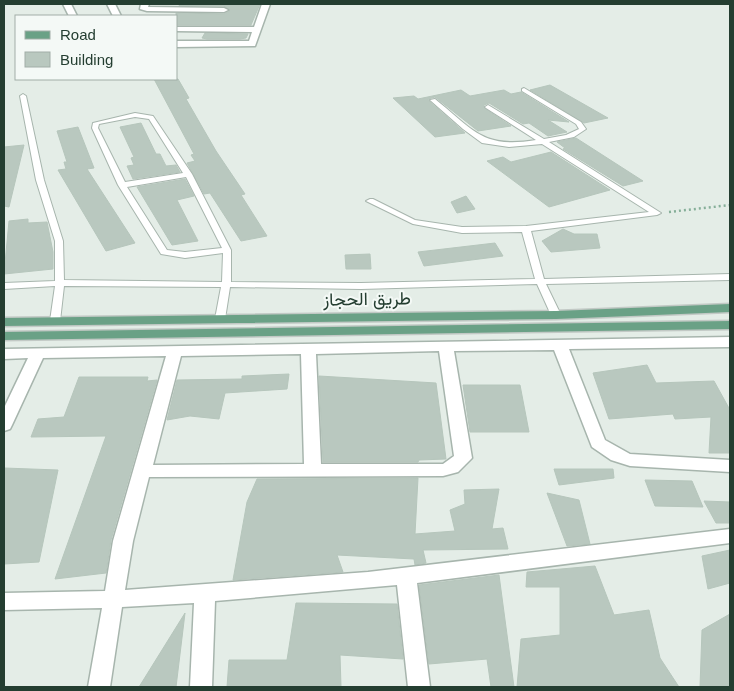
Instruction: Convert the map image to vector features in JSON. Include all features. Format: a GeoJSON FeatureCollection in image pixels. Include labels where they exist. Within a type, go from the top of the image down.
{"type":"FeatureCollection","features":[{"type":"Feature","properties":{"kind":"main road","name":"طريق الحجاز"},"geometry":{"type":"LineString","coordinates":[[4,322],[556,315],[730,308]]}},
{"type":"Feature","properties":{"kind":"main road","name":"طريق الحجاز"},"geometry":{"type":"LineString","coordinates":[[4,336],[730,325]]}},
{"type":"Feature","properties":{"kind":"street"},"geometry":{"type":"LineString","coordinates":[[145,4],[143,7],[147,9],[221,17],[257,30]]}},
{"type":"Feature","properties":{"kind":"street"},"geometry":{"type":"LineString","coordinates":[[178,44],[252,44],[266,4]]}},
{"type":"Feature","properties":{"kind":"street"},"geometry":{"type":"LineString","coordinates":[[178,29],[192,29],[221,17]]}},
{"type":"Feature","properties":{"kind":"street"},"geometry":{"type":"LineString","coordinates":[[188,44],[192,29]]}},
{"type":"Feature","properties":{"kind":"street"},"geometry":{"type":"LineString","coordinates":[[4,354],[730,342]]}},
{"type":"Feature","properties":{"kind":"street"},"geometry":{"type":"LineString","coordinates":[[560,345],[598,443],[608,451],[630,460],[730,466]]}},
{"type":"Feature","properties":{"kind":"street"},"geometry":{"type":"LineString","coordinates":[[142,471],[443,470],[457,465],[463,458],[446,347]]}},
{"type":"Feature","properties":{"kind":"street"},"geometry":{"type":"LineString","coordinates":[[308,349],[314,471]]}},
{"type":"Feature","properties":{"kind":"street"},"geometry":{"type":"LineString","coordinates":[[99,687],[123,542],[175,351]]}},
{"type":"Feature","properties":{"kind":"street"},"geometry":{"type":"LineString","coordinates":[[4,425],[38,353]]}},
{"type":"Feature","properties":{"kind":"street"},"geometry":{"type":"LineString","coordinates":[[4,602],[205,595],[406,576],[730,536]]}},
{"type":"Feature","properties":{"kind":"street"},"geometry":{"type":"LineString","coordinates":[[406,576],[419,687]]}},
{"type":"Feature","properties":{"kind":"street"},"geometry":{"type":"LineString","coordinates":[[201,687],[205,595]]}},
{"type":"Feature","properties":{"kind":"lane"},"geometry":{"type":"LineString","coordinates":[[433,100],[484,140],[512,145],[543,142],[577,134],[583,129],[579,123],[524,90]]}},
{"type":"Feature","properties":{"kind":"lane"},"geometry":{"type":"LineString","coordinates":[[23,96],[40,180],[59,241],[60,283],[55,321]]}},
{"type":"Feature","properties":{"kind":"lane"},"geometry":{"type":"LineString","coordinates":[[488,107],[657,213]]}},
{"type":"Feature","properties":{"kind":"lane"},"geometry":{"type":"LineString","coordinates":[[220,319],[226,286],[227,250],[188,174],[151,117],[135,115],[102,120],[96,123],[95,128],[122,185],[164,252],[186,255],[227,250]]}},
{"type":"Feature","properties":{"kind":"lane"},"geometry":{"type":"LineString","coordinates":[[122,185],[188,174]]}},
{"type":"Feature","properties":{"kind":"lane"},"geometry":{"type":"LineString","coordinates":[[370,201],[413,222],[462,230],[526,229],[657,213]]}},
{"type":"Feature","properties":{"kind":"lane"},"geometry":{"type":"LineString","coordinates":[[526,229],[540,282],[556,315]]}},
{"type":"Feature","properties":{"kind":"lane"},"geometry":{"type":"LineString","coordinates":[[4,286],[60,283],[226,286],[540,282],[730,277]]}},
{"type":"Feature","properties":{"kind":"path"},"geometry":{"type":"LineString","coordinates":[[657,213],[730,205]]}},
{"type":"Feature","properties":{"kind":"building"},"geometry":{"type":"Polygon","coordinates":[[[180,4],[260,4],[251,25],[178,25],[178,15],[176,13],[224,14],[230,11],[224,6],[179,6],[180,4]]]}},
{"type":"Feature","properties":{"kind":"building"},"geometry":{"type":"Polygon","coordinates":[[[205,33],[248,34],[246,38],[240,39],[207,39],[202,38],[205,33]]]}},
{"type":"Feature","properties":{"kind":"building"},"geometry":{"type":"Polygon","coordinates":[[[178,79],[189,98],[186,99],[216,151],[245,194],[241,195],[267,236],[241,241],[210,193],[204,194],[187,163],[195,161],[191,155],[194,154],[155,80],[178,79]]]}},
{"type":"Feature","properties":{"kind":"building"},"geometry":{"type":"Polygon","coordinates":[[[550,85],[608,118],[584,123],[530,90],[550,85]]]}},
{"type":"Feature","properties":{"kind":"building"},"geometry":{"type":"Polygon","coordinates":[[[461,90],[470,96],[504,90],[511,94],[521,92],[569,122],[548,120],[567,132],[548,136],[529,123],[523,124],[489,103],[484,105],[484,108],[511,126],[478,131],[435,97],[428,99],[465,133],[435,137],[393,98],[414,96],[418,99],[461,90]]]}},
{"type":"Feature","properties":{"kind":"building"},"geometry":{"type":"Polygon","coordinates":[[[141,123],[156,154],[160,154],[166,166],[176,165],[180,172],[133,179],[127,166],[134,165],[131,158],[134,157],[120,127],[141,123]]]}},
{"type":"Feature","properties":{"kind":"building"},"geometry":{"type":"Polygon","coordinates":[[[78,127],[94,168],[87,169],[135,243],[106,251],[58,170],[66,169],[64,162],[67,162],[57,131],[78,127]]]}},
{"type":"Feature","properties":{"kind":"building"},"geometry":{"type":"Polygon","coordinates":[[[576,138],[643,181],[623,186],[563,149],[565,148],[557,142],[576,138]]]}},
{"type":"Feature","properties":{"kind":"building"},"geometry":{"type":"Polygon","coordinates":[[[24,145],[9,207],[4,206],[4,147],[24,145]]]}},
{"type":"Feature","properties":{"kind":"building"},"geometry":{"type":"Polygon","coordinates":[[[551,152],[610,190],[549,207],[487,161],[503,157],[511,162],[551,152]]]}},
{"type":"Feature","properties":{"kind":"building"},"geometry":{"type":"Polygon","coordinates":[[[185,179],[194,196],[177,200],[198,241],[172,245],[137,187],[185,179]]]}},
{"type":"Feature","properties":{"kind":"building"},"geometry":{"type":"Polygon","coordinates":[[[466,196],[475,209],[457,213],[451,202],[466,196]]]}},
{"type":"Feature","properties":{"kind":"building"},"geometry":{"type":"Polygon","coordinates":[[[28,219],[28,223],[47,222],[53,252],[53,269],[4,274],[9,221],[28,219]]]}},
{"type":"Feature","properties":{"kind":"building"},"geometry":{"type":"Polygon","coordinates":[[[563,229],[574,234],[597,234],[600,248],[551,252],[542,241],[563,229]]]}},
{"type":"Feature","properties":{"kind":"building"},"geometry":{"type":"Polygon","coordinates":[[[495,243],[503,256],[424,266],[418,252],[495,243]]]}},
{"type":"Feature","properties":{"kind":"building"},"geometry":{"type":"Polygon","coordinates":[[[370,254],[371,269],[346,269],[345,255],[370,254]]]}},
{"type":"Feature","properties":{"kind":"building"},"geometry":{"type":"Polygon","coordinates":[[[647,365],[656,383],[714,381],[730,410],[730,453],[709,453],[711,417],[675,419],[673,414],[609,419],[593,373],[647,365]]]}},
{"type":"Feature","properties":{"kind":"building"},"geometry":{"type":"Polygon","coordinates":[[[289,374],[287,389],[225,393],[219,419],[190,416],[167,420],[177,380],[242,379],[242,376],[289,374]]]}},
{"type":"Feature","properties":{"kind":"building"},"geometry":{"type":"Polygon","coordinates":[[[319,376],[436,383],[446,459],[419,460],[418,462],[323,462],[319,376]]]}},
{"type":"Feature","properties":{"kind":"building"},"geometry":{"type":"Polygon","coordinates":[[[79,377],[148,377],[147,381],[157,380],[111,540],[106,573],[55,579],[106,436],[31,437],[38,419],[64,417],[79,377]]]}},
{"type":"Feature","properties":{"kind":"building"},"geometry":{"type":"Polygon","coordinates":[[[463,385],[520,385],[529,432],[470,432],[463,385]]]}},
{"type":"Feature","properties":{"kind":"building"},"geometry":{"type":"Polygon","coordinates":[[[4,468],[58,470],[39,562],[4,564],[4,468]]]}},
{"type":"Feature","properties":{"kind":"building"},"geometry":{"type":"Polygon","coordinates":[[[554,469],[613,469],[614,478],[559,485],[554,469]]]}},
{"type":"Feature","properties":{"kind":"building"},"geometry":{"type":"Polygon","coordinates":[[[418,478],[415,534],[455,531],[450,510],[465,504],[464,490],[499,489],[492,529],[503,528],[508,549],[423,550],[426,563],[415,565],[414,559],[337,555],[343,572],[233,580],[247,502],[257,479],[418,478]]]}},
{"type":"Feature","properties":{"kind":"building"},"geometry":{"type":"Polygon","coordinates":[[[645,480],[692,481],[703,507],[655,506],[645,480]]]}},
{"type":"Feature","properties":{"kind":"building"},"geometry":{"type":"Polygon","coordinates":[[[547,493],[579,500],[590,544],[567,546],[547,493]]]}},
{"type":"Feature","properties":{"kind":"building"},"geometry":{"type":"Polygon","coordinates":[[[704,501],[730,502],[730,523],[716,523],[704,501]]]}},
{"type":"Feature","properties":{"kind":"building"},"geometry":{"type":"Polygon","coordinates":[[[730,550],[730,583],[708,589],[702,556],[730,550]]]}},
{"type":"Feature","properties":{"kind":"building"},"geometry":{"type":"Polygon","coordinates":[[[595,566],[614,615],[649,610],[660,658],[679,687],[517,687],[521,639],[560,635],[560,587],[526,587],[527,572],[595,566]]]}},
{"type":"Feature","properties":{"kind":"building"},"geometry":{"type":"Polygon","coordinates":[[[499,575],[514,687],[491,687],[487,659],[429,664],[419,585],[499,575]]]}},
{"type":"Feature","properties":{"kind":"building"},"geometry":{"type":"Polygon","coordinates":[[[296,603],[397,604],[403,659],[340,655],[341,687],[227,687],[229,660],[287,660],[296,603]]]}},
{"type":"Feature","properties":{"kind":"building"},"geometry":{"type":"Polygon","coordinates":[[[185,613],[176,687],[139,687],[185,613]]]}},
{"type":"Feature","properties":{"kind":"building"},"geometry":{"type":"Polygon","coordinates":[[[730,614],[730,687],[700,687],[702,630],[730,614]]]}}]}
